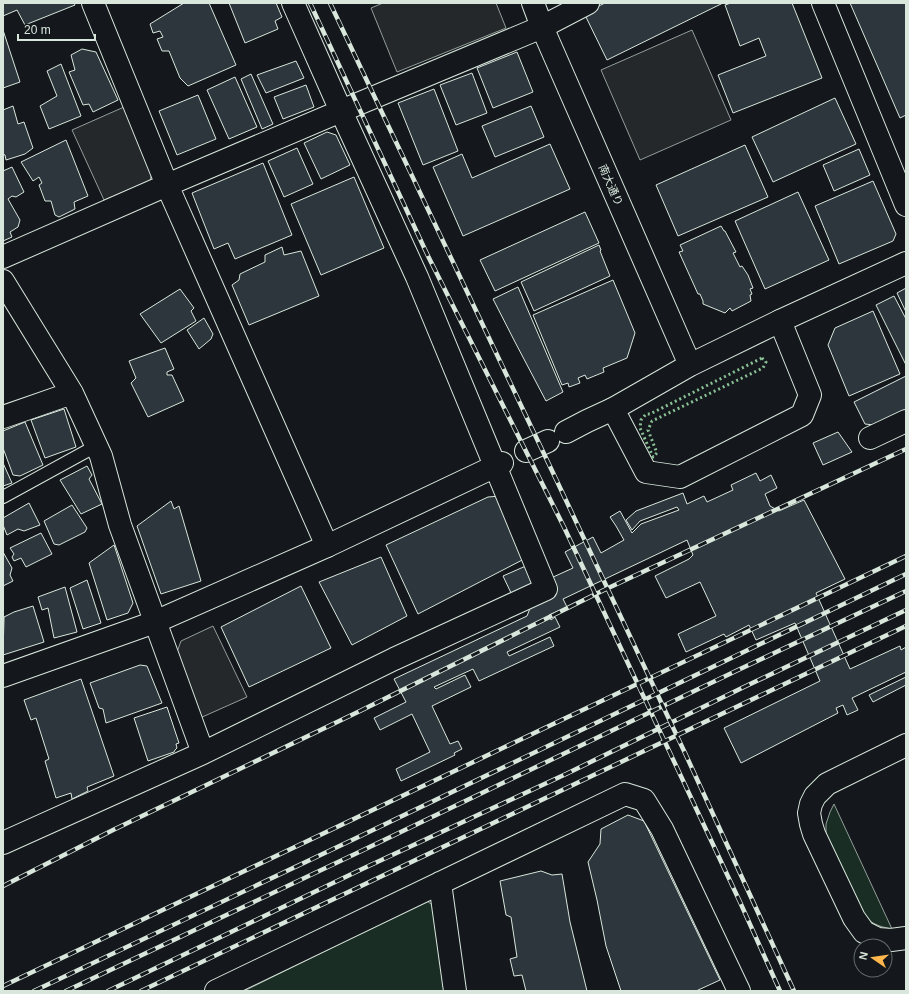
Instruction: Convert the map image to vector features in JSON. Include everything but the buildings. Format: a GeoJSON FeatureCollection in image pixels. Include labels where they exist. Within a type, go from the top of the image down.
{"type":"FeatureCollection","features":[{"type":"Feature","properties":{"kind":"street"},"geometry":{"type":"LineString","coordinates":[[92,3],[168,185],[327,546]]}},
{"type":"Feature","properties":{"kind":"street"},"geometry":{"type":"LineString","coordinates":[[3,843],[203,753],[394,659],[546,589],[499,464],[417,277],[293,3]]}},
{"type":"Feature","properties":{"kind":"street","name":"南大通り"},"geometry":{"type":"LineString","coordinates":[[532,3],[690,365]]}},
{"type":"Feature","properties":{"kind":"street"},"geometry":{"type":"LineString","coordinates":[[3,257],[341,111],[542,27],[588,3]]}},
{"type":"Feature","properties":{"kind":"street"},"geometry":{"type":"LineString","coordinates":[[823,3],[906,205]]}},
{"type":"Feature","properties":{"kind":"street"},"geometry":{"type":"LineString","coordinates":[[526,451],[613,409],[690,365],[780,321],[906,263]]}},
{"type":"Feature","properties":{"kind":"street"},"geometry":{"type":"LineString","coordinates":[[3,281],[72,393],[101,456],[120,524],[203,753]]}},
{"type":"Feature","properties":{"kind":"street"},"geometry":{"type":"LineString","coordinates":[[613,409],[646,472],[680,476],[802,415],[810,395],[780,321]]}},
{"type":"Feature","properties":{"kind":"street"},"geometry":{"type":"LineString","coordinates":[[3,417],[72,393]]}},
{"type":"Feature","properties":{"kind":"street"},"geometry":{"type":"LineString","coordinates":[[870,438],[906,421]]}},
{"type":"Feature","properties":{"kind":"street"},"geometry":{"type":"LineString","coordinates":[[3,676],[155,622],[327,546],[499,464]]}},
{"type":"Feature","properties":{"kind":"street"},"geometry":{"type":"LineString","coordinates":[[906,745],[827,784],[815,796],[809,813],[814,834],[854,918],[864,932],[878,939],[891,940],[906,938]]}},
{"type":"Feature","properties":{"kind":"street"},"geometry":{"type":"LineString","coordinates":[[216,991],[625,794],[644,800],[662,829],[739,991]]}},
{"type":"Feature","properties":{"kind":"street"},"geometry":{"type":"LineString","coordinates":[[440,883],[455,991]]}},
{"type":"Feature","properties":{"kind":"lane"},"geometry":{"type":"LineString","coordinates":[[3,497],[96,446]]}},
{"type":"Feature","properties":{"kind":"green space"},"geometry":{"type":"Polygon","coordinates":[[[834,804],[892,929],[875,924],[861,913],[826,836],[826,824],[834,804]]]}},
{"type":"Feature","properties":{"kind":"green space"},"geometry":{"type":"Polygon","coordinates":[[[427,901],[435,907],[448,991],[244,991],[427,901]]]}},
{"type":"Feature","properties":{"kind":"shaded area"},"geometry":{"type":"Polygon","coordinates":[[[383,3],[496,3],[506,28],[397,72],[371,8],[383,3]]]}},
{"type":"Feature","properties":{"kind":"shaded area"},"geometry":{"type":"Polygon","coordinates":[[[692,30],[731,120],[640,160],[601,70],[692,30]]]}},
{"type":"Feature","properties":{"kind":"shaded area"},"geometry":{"type":"Polygon","coordinates":[[[124,107],[153,167],[150,181],[104,200],[72,130],[124,107]]]}},
{"type":"Feature","properties":{"kind":"shaded area"},"geometry":{"type":"Polygon","coordinates":[[[213,626],[247,697],[200,718],[177,652],[181,641],[213,626]]]}},
{"type":"Feature","properties":{"kind":"railway"},"geometry":{"type":"LineString","coordinates":[[310,3],[428,256],[564,527],[740,902],[780,991]]}},
{"type":"Feature","properties":{"kind":"railway"},"geometry":{"type":"LineString","coordinates":[[330,3],[685,753],[794,991]]}},
{"type":"Feature","properties":{"kind":"railway"},"geometry":{"type":"LineString","coordinates":[[3,886],[113,830],[360,711],[604,590],[906,449]]}},
{"type":"Feature","properties":{"kind":"railway"},"geometry":{"type":"LineString","coordinates":[[3,986],[906,556]]}},
{"type":"Feature","properties":{"kind":"railway"},"geometry":{"type":"LineString","coordinates":[[34,991],[906,574]]}},
{"type":"Feature","properties":{"kind":"railway"},"geometry":{"type":"LineString","coordinates":[[66,991],[906,591]]}},
{"type":"Feature","properties":{"kind":"railway"},"geometry":{"type":"LineString","coordinates":[[108,991],[360,870],[566,774],[906,610]]}},
{"type":"Feature","properties":{"kind":"railway"},"geometry":{"type":"LineString","coordinates":[[141,991],[906,626]]}},
{"type":"Feature","properties":{"kind":"hedge"},"geometry":{"type":"LineString","coordinates":[[762,358],[766,362],[763,368],[652,421],[648,430],[657,453],[653,457],[640,428],[641,420],[646,414],[650,414],[762,358]]}}]}
